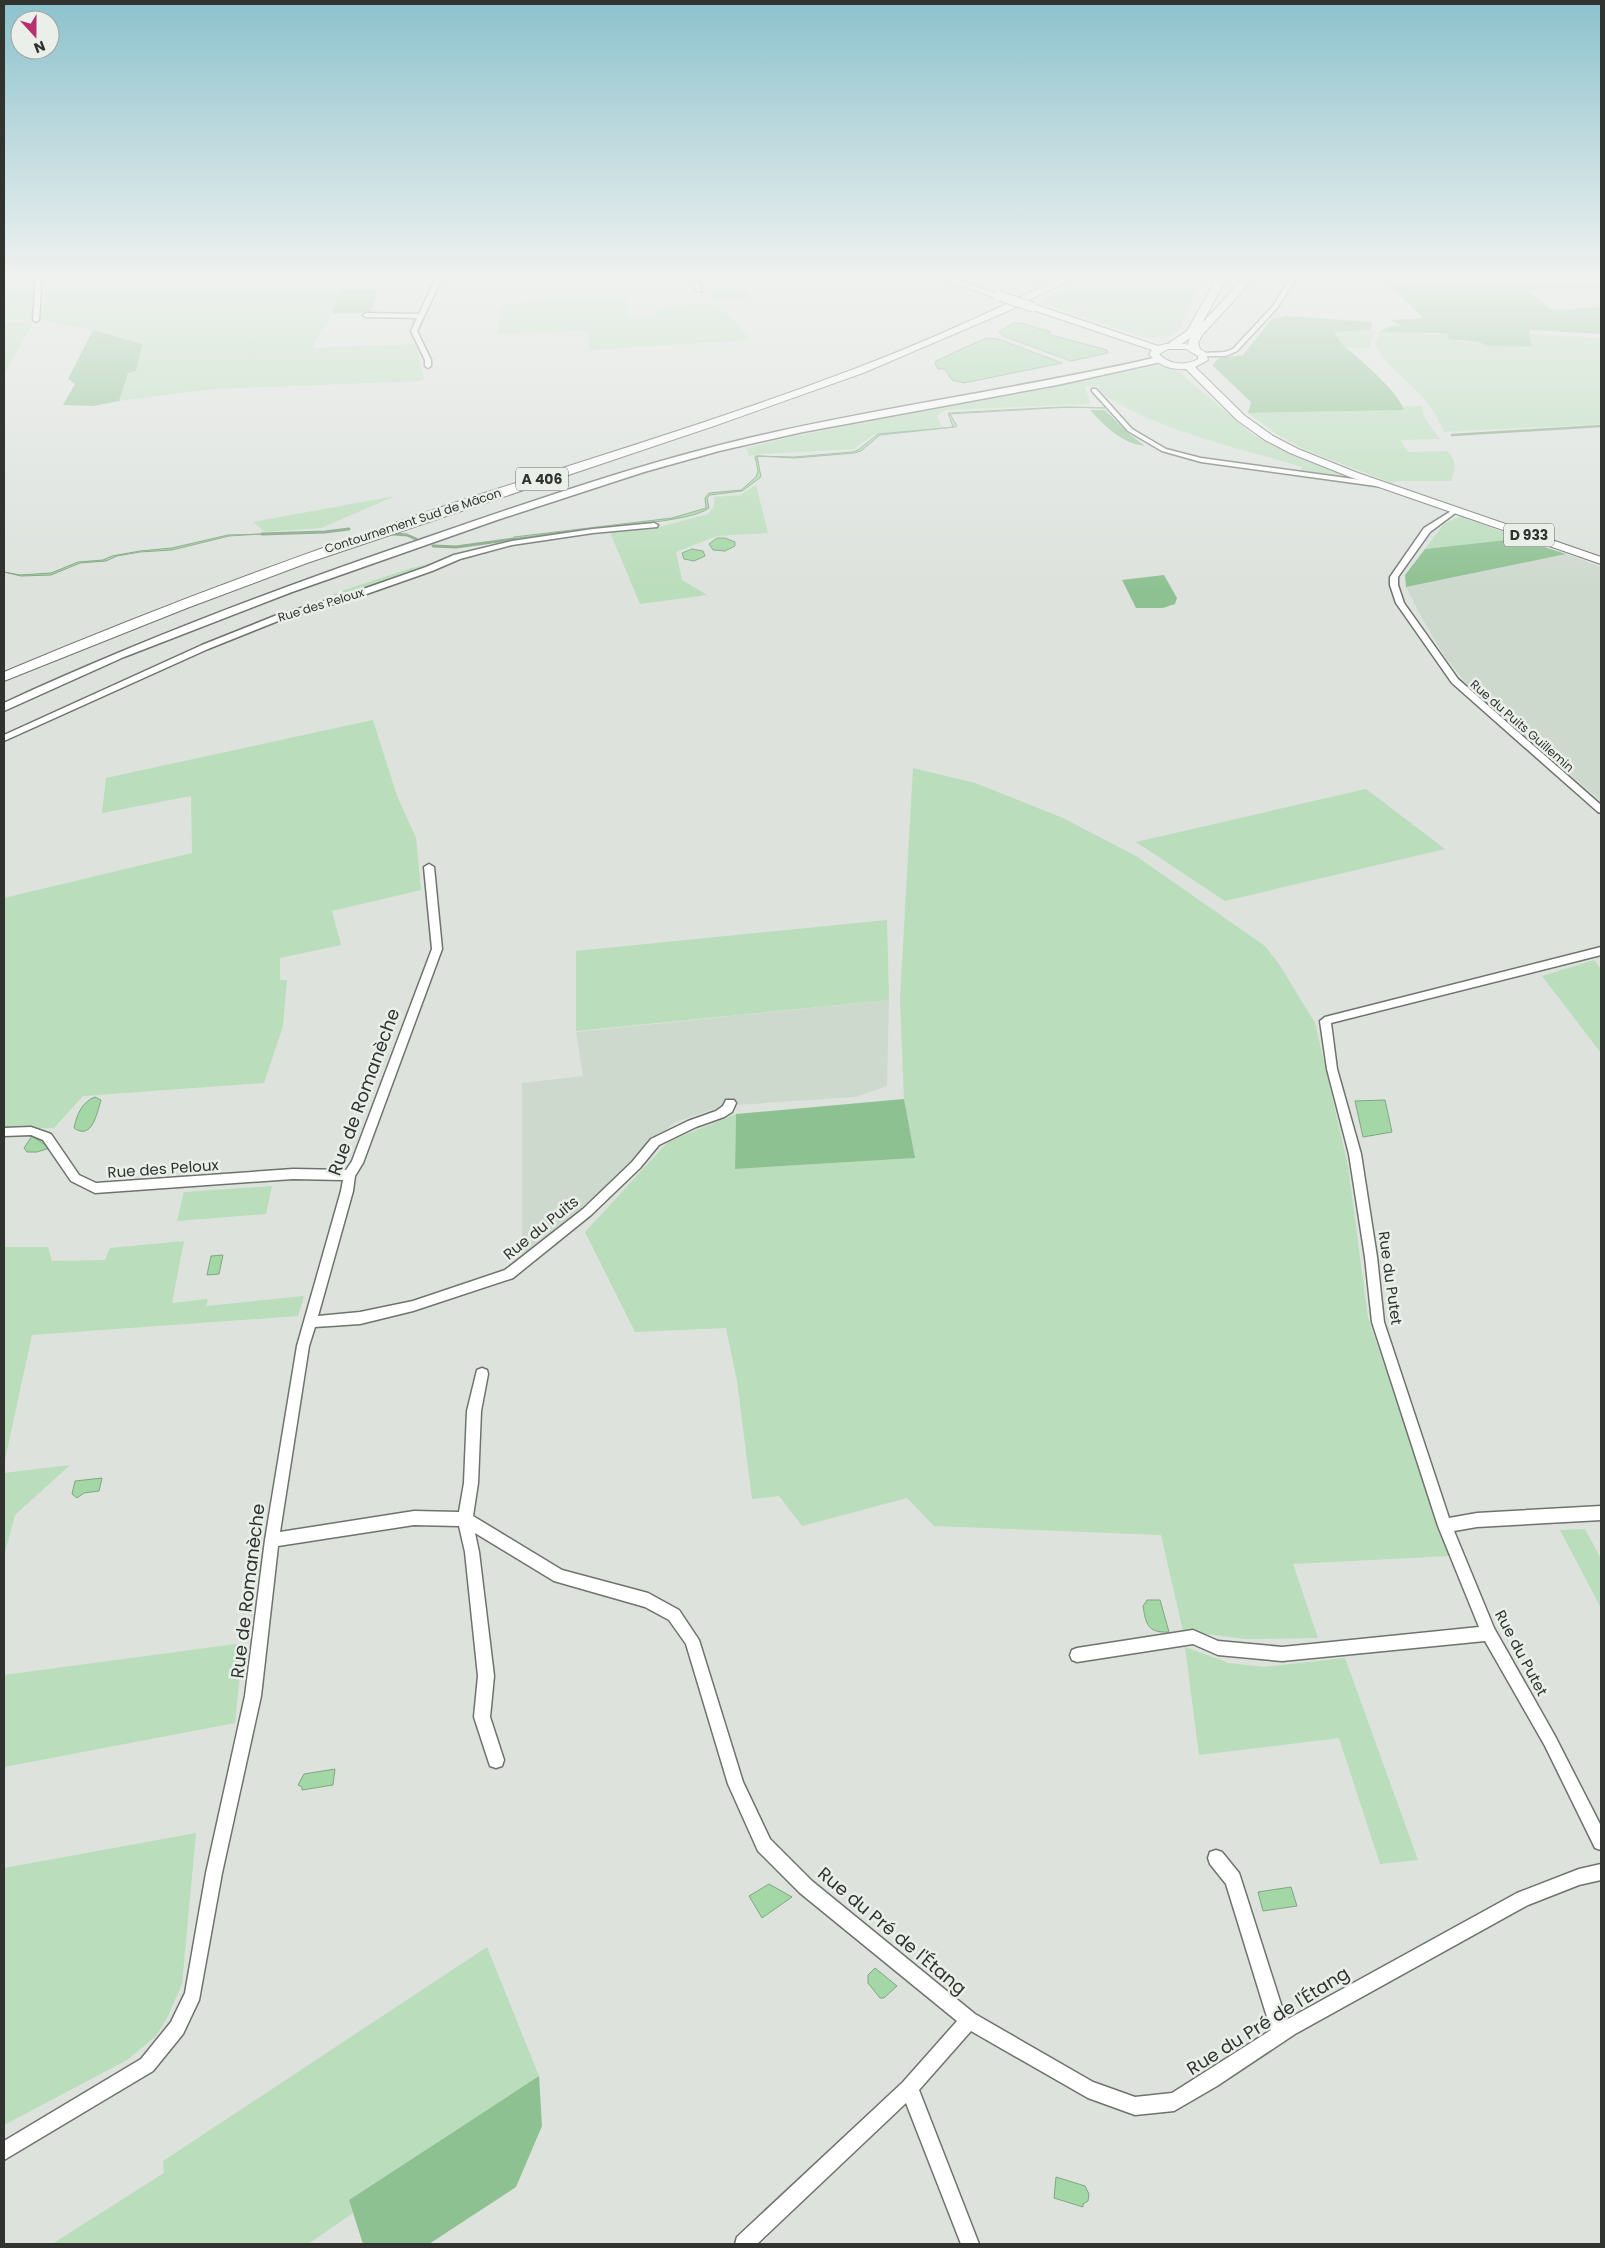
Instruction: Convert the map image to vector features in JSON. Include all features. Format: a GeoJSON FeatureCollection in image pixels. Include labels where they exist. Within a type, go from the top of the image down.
{"type":"FeatureCollection","features":[{"type":"Feature","properties":{"kind":"highway","name":"Contournement Sud de Mâcon"},"geometry":{"type":"LineString","coordinates":[[4,668],[175,598],[340,538],[691,425],[822,379]]}},
{"type":"Feature","properties":{"kind":"highway","name":"Contournement Sud de Mâcon"},"geometry":{"type":"LineString","coordinates":[[4,676],[150,616],[299,560],[711,424],[839,379]]}},
{"type":"Feature","properties":{"kind":"main road"},"geometry":{"type":"LineString","coordinates":[[4,706],[117,656],[309,582],[636,471],[752,440],[812,427],[1075,379]]}},
{"type":"Feature","properties":{"kind":"main road","name":"D 933"},"geometry":{"type":"LineString","coordinates":[[1201,379],[1241,418],[1269,438],[1321,463],[1601,560]]}},
{"type":"Feature","properties":{"kind":"street"},"geometry":{"type":"LineString","coordinates":[[1094,390],[1130,430],[1164,450],[1201,460],[1384,486]]}},
{"type":"Feature","properties":{"kind":"street","name":"Rue du Puits Guillemin"},"geometry":{"type":"LineString","coordinates":[[1456,510],[1427,530],[1394,577],[1394,585],[1400,603],[1463,690],[1601,810]]}},
{"type":"Feature","properties":{"kind":"street","name":"Rue des Peloux"},"geometry":{"type":"LineString","coordinates":[[4,738],[214,644],[280,617],[355,595],[429,570],[458,557],[512,543],[593,531],[654,525]]}},
{"type":"Feature","properties":{"kind":"street","name":"Rue de Romanèche"},"geometry":{"type":"LineString","coordinates":[[4,2151],[147,2065],[177,2028],[193,1994],[214,1873],[253,1696],[272,1540],[303,1346],[347,1191],[349,1175],[357,1163],[437,949],[429,867]]}},
{"type":"Feature","properties":{"kind":"street","name":"Rue du Putet"},"geometry":{"type":"LineString","coordinates":[[1601,951],[1325,1020],[1332,1069],[1355,1154],[1371,1258],[1378,1322],[1444,1526],[1489,1633],[1550,1741],[1601,1842]]}},
{"type":"Feature","properties":{"kind":"street","name":"Rue du Puits"},"geometry":{"type":"LineString","coordinates":[[309,1322],[360,1318],[413,1306],[509,1274],[587,1212],[636,1165],[655,1142],[692,1124],[720,1114],[728,1108],[730,1103]]}},
{"type":"Feature","properties":{"kind":"street","name":"Rue des Peloux"},"geometry":{"type":"LineString","coordinates":[[4,1132],[30,1131],[47,1137],[75,1178],[95,1188],[293,1174],[349,1175]]}},
{"type":"Feature","properties":{"kind":"street"},"geometry":{"type":"LineString","coordinates":[[482,1374],[474,1411],[471,1483],[465,1519],[472,1552],[486,1676],[482,1717],[496,1760]]}},
{"type":"Feature","properties":{"kind":"street"},"geometry":{"type":"LineString","coordinates":[[1444,1526],[1477,1520],[1601,1513]]}},
{"type":"Feature","properties":{"kind":"street"},"geometry":{"type":"LineString","coordinates":[[272,1540],[414,1518],[465,1519]]}},
{"type":"Feature","properties":{"kind":"street","name":"Rue du Pré de l'Étang"},"geometry":{"type":"LineString","coordinates":[[465,1519],[558,1576],[648,1600],[674,1616],[692,1640],[736,1784],[764,1845],[806,1887],[969,2020],[1088,2089],[1135,2106],[1174,2102],[1211,2080],[1281,2033],[1376,1978],[1524,1899],[1579,1877],[1601,1872]]}},
{"type":"Feature","properties":{"kind":"street"},"geometry":{"type":"LineString","coordinates":[[1078,1655],[1193,1637],[1218,1648],[1282,1654],[1489,1633]]}},
{"type":"Feature","properties":{"kind":"street"},"geometry":{"type":"LineString","coordinates":[[1216,1858],[1233,1879],[1281,2033]]}},
{"type":"Feature","properties":{"kind":"street"},"geometry":{"type":"LineString","coordinates":[[744,2244],[909,2088],[969,2020]]}},
{"type":"Feature","properties":{"kind":"street"},"geometry":{"type":"LineString","coordinates":[[909,2088],[970,2244]]}},
{"type":"Feature","properties":{"kind":"shaded area"},"geometry":{"type":"Polygon","coordinates":[[[68,379],[126,379],[119,401],[93,406],[63,405],[75,384],[68,379]]]}},
{"type":"Feature","properties":{"kind":"shaded area"},"geometry":{"type":"Polygon","coordinates":[[[126,379],[424,379],[419,381],[212,389],[119,401],[126,379]]]}},
{"type":"Feature","properties":{"kind":"shaded area"},"geometry":{"type":"Polygon","coordinates":[[[951,379],[984,379],[964,383],[951,379]]]}},
{"type":"Feature","properties":{"kind":"shaded area"},"geometry":{"type":"Polygon","coordinates":[[[1088,379],[1187,379],[1251,433],[1287,453],[1358,480],[1299,472],[1302,467],[1173,428],[1148,418],[1101,393],[1099,386],[1085,386],[1090,404],[946,410],[937,416],[942,427],[875,434],[853,449],[749,456],[746,448],[791,437],[1088,379]]]}},
{"type":"Feature","properties":{"kind":"shaded area"},"geometry":{"type":"Polygon","coordinates":[[[1227,379],[1380,379],[1395,395],[1404,410],[1248,413],[1251,402],[1227,379]]]}},
{"type":"Feature","properties":{"kind":"shaded area"},"geometry":{"type":"Polygon","coordinates":[[[1404,379],[1601,379],[1601,424],[1444,432],[1435,413],[1404,379]]]}},
{"type":"Feature","properties":{"kind":"shaded area"},"geometry":{"type":"Polygon","coordinates":[[[1403,406],[1422,406],[1424,417],[1440,439],[1400,440],[1408,452],[1448,451],[1455,465],[1451,481],[1397,481],[1392,483],[1305,450],[1278,435],[1248,413],[1404,410],[1403,406]]]}},
{"type":"Feature","properties":{"kind":"shaded area"},"geometry":{"type":"Polygon","coordinates":[[[1067,407],[950,414],[957,426],[955,427],[880,435],[861,451],[855,453],[795,458],[759,456],[794,457],[852,452],[858,450],[878,434],[953,427],[948,413],[1067,407]]]}},
{"type":"Feature","properties":{"kind":"shaded area"},"geometry":{"type":"Polygon","coordinates":[[[1090,410],[1105,410],[1128,433],[1145,446],[1121,438],[1090,410]]]}},
{"type":"Feature","properties":{"kind":"shaded area"},"geometry":{"type":"Polygon","coordinates":[[[755,456],[757,456],[761,477],[742,491],[710,495],[707,498],[709,508],[699,513],[666,520],[514,539],[514,537],[672,518],[706,508],[705,498],[709,493],[741,490],[756,477],[758,471],[755,456]]]}},
{"type":"Feature","properties":{"kind":"shaded area"},"geometry":{"type":"Polygon","coordinates":[[[756,485],[768,533],[717,536],[676,552],[682,580],[707,595],[640,604],[609,530],[655,528],[708,514],[714,506],[714,497],[740,495],[756,485]]]}},
{"type":"Feature","properties":{"kind":"shaded area"},"geometry":{"type":"Polygon","coordinates":[[[395,496],[321,528],[265,532],[253,522],[395,496]]]}},
{"type":"Feature","properties":{"kind":"shaded area"},"geometry":{"type":"Polygon","coordinates":[[[1461,516],[1526,541],[1506,540],[1425,549],[1444,524],[1461,516]]]}},
{"type":"Feature","properties":{"kind":"shaded area"},"geometry":{"type":"Polygon","coordinates":[[[262,534],[229,536],[172,550],[140,552],[117,556],[106,561],[80,563],[51,575],[21,576],[4,572],[20,575],[51,573],[78,562],[103,560],[112,556],[140,551],[172,548],[228,535],[262,534]]]}},
{"type":"Feature","properties":{"kind":"shaded area"},"geometry":{"type":"Polygon","coordinates":[[[717,538],[725,538],[735,542],[735,546],[725,551],[713,550],[709,544],[717,538]]]}},
{"type":"Feature","properties":{"kind":"shaded area"},"geometry":{"type":"Polygon","coordinates":[[[1506,540],[1526,541],[1566,554],[1406,587],[1405,575],[1425,549],[1506,540]]]}},
{"type":"Feature","properties":{"kind":"shaded area"},"geometry":{"type":"Polygon","coordinates":[[[692,549],[703,551],[705,556],[694,561],[684,559],[682,553],[692,549]]]}},
{"type":"Feature","properties":{"kind":"shaded area"},"geometry":{"type":"Polygon","coordinates":[[[1566,554],[1601,567],[1601,801],[1471,689],[1445,657],[1406,587],[1566,554]]]}},
{"type":"Feature","properties":{"kind":"shaded area"},"geometry":{"type":"Polygon","coordinates":[[[446,560],[338,598],[333,594],[411,568],[446,560]]]}},
{"type":"Feature","properties":{"kind":"shaded area"},"geometry":{"type":"Polygon","coordinates":[[[1164,575],[1177,598],[1175,604],[1163,608],[1136,608],[1122,580],[1164,575]]]}},
{"type":"Feature","properties":{"kind":"shaded area"},"geometry":{"type":"Polygon","coordinates":[[[373,720],[397,796],[416,838],[421,890],[332,911],[341,945],[280,958],[280,980],[287,980],[283,1026],[264,1083],[83,1096],[54,1128],[4,1129],[4,898],[192,853],[191,796],[102,813],[106,778],[373,720]]]}},
{"type":"Feature","properties":{"kind":"shaded area"},"geometry":{"type":"Polygon","coordinates":[[[913,768],[975,783],[1063,818],[1136,856],[1265,946],[1279,964],[1315,1023],[1348,1166],[1368,1318],[1449,1556],[1293,1564],[1318,1638],[1245,1639],[1183,1631],[1161,1535],[934,1526],[907,1498],[802,1526],[779,1496],[752,1499],[737,1381],[726,1328],[635,1332],[585,1232],[668,1142],[736,1114],[735,1169],[914,1158],[904,1099],[900,999],[913,768]]]}},
{"type":"Feature","properties":{"kind":"shaded area"},"geometry":{"type":"Polygon","coordinates":[[[1366,789],[1445,849],[1225,901],[1136,842],[1366,789]]]}},
{"type":"Feature","properties":{"kind":"shaded area"},"geometry":{"type":"Polygon","coordinates":[[[887,920],[889,1000],[576,1031],[576,951],[887,920]]]}},
{"type":"Feature","properties":{"kind":"shaded area"},"geometry":{"type":"Polygon","coordinates":[[[1594,960],[1601,969],[1601,1053],[1542,976],[1594,960]]]}},
{"type":"Feature","properties":{"kind":"shaded area"},"geometry":{"type":"Polygon","coordinates":[[[889,1000],[887,1086],[855,1097],[723,1106],[675,1122],[639,1153],[596,1197],[522,1259],[522,1083],[583,1076],[576,1032],[889,1000]]]}},
{"type":"Feature","properties":{"kind":"shaded area"},"geometry":{"type":"Polygon","coordinates":[[[95,1097],[101,1100],[93,1124],[85,1131],[74,1128],[81,1109],[90,1099],[95,1097]]]}},
{"type":"Feature","properties":{"kind":"shaded area"},"geometry":{"type":"Polygon","coordinates":[[[904,1099],[915,1158],[735,1169],[736,1114],[904,1099]]]}},
{"type":"Feature","properties":{"kind":"shaded area"},"geometry":{"type":"Polygon","coordinates":[[[1385,1100],[1392,1132],[1363,1137],[1355,1101],[1385,1100]]]}},
{"type":"Feature","properties":{"kind":"shaded area"},"geometry":{"type":"Polygon","coordinates":[[[32,1136],[50,1148],[37,1152],[27,1152],[24,1148],[32,1136]]]}},
{"type":"Feature","properties":{"kind":"shaded area"},"geometry":{"type":"Polygon","coordinates":[[[272,1186],[266,1214],[177,1221],[184,1192],[272,1186]]]}},
{"type":"Feature","properties":{"kind":"shaded area"},"geometry":{"type":"Polygon","coordinates":[[[184,1241],[172,1303],[208,1299],[206,1306],[304,1296],[298,1316],[32,1335],[4,1464],[4,1247],[48,1247],[52,1261],[105,1260],[110,1248],[184,1241]]]}},
{"type":"Feature","properties":{"kind":"shaded area"},"geometry":{"type":"Polygon","coordinates":[[[223,1255],[219,1274],[207,1275],[211,1256],[223,1255]]]}},
{"type":"Feature","properties":{"kind":"shaded area"},"geometry":{"type":"Polygon","coordinates":[[[70,1465],[15,1515],[4,1556],[4,1473],[70,1465]]]}},
{"type":"Feature","properties":{"kind":"shaded area"},"geometry":{"type":"Polygon","coordinates":[[[102,1478],[99,1491],[84,1493],[77,1498],[72,1494],[75,1481],[102,1478]]]}},
{"type":"Feature","properties":{"kind":"shaded area"},"geometry":{"type":"Polygon","coordinates":[[[1585,1529],[1601,1559],[1601,1608],[1560,1530],[1585,1529]]]}},
{"type":"Feature","properties":{"kind":"shaded area"},"geometry":{"type":"Polygon","coordinates":[[[1147,1600],[1160,1600],[1169,1632],[1156,1631],[1149,1626],[1145,1618],[1143,1606],[1147,1600]]]}},
{"type":"Feature","properties":{"kind":"shaded area"},"geometry":{"type":"Polygon","coordinates":[[[243,1643],[235,1723],[4,1767],[4,1675],[243,1643]]]}},
{"type":"Feature","properties":{"kind":"shaded area"},"geometry":{"type":"Polygon","coordinates":[[[1185,1647],[1229,1663],[1264,1667],[1345,1658],[1418,1860],[1380,1864],[1339,1738],[1199,1755],[1185,1647]]]}},
{"type":"Feature","properties":{"kind":"shaded area"},"geometry":{"type":"Polygon","coordinates":[[[335,1769],[333,1785],[302,1790],[302,1787],[298,1785],[304,1774],[335,1769]]]}},
{"type":"Feature","properties":{"kind":"shaded area"},"geometry":{"type":"Polygon","coordinates":[[[196,1833],[182,1984],[167,2018],[156,2036],[127,2060],[4,2125],[4,1868],[196,1833]]]}},
{"type":"Feature","properties":{"kind":"shaded area"},"geometry":{"type":"Polygon","coordinates":[[[769,1884],[792,1897],[762,1918],[749,1896],[769,1884]]]}},
{"type":"Feature","properties":{"kind":"shaded area"},"geometry":{"type":"Polygon","coordinates":[[[1291,1887],[1297,1906],[1263,1911],[1258,1892],[1291,1887]]]}},
{"type":"Feature","properties":{"kind":"shaded area"},"geometry":{"type":"Polygon","coordinates":[[[487,1947],[539,2076],[349,2200],[353,2213],[308,2244],[52,2244],[164,2173],[163,2161],[487,1947]]]}},
{"type":"Feature","properties":{"kind":"shaded area"},"geometry":{"type":"Polygon","coordinates":[[[875,1968],[897,1986],[884,1998],[880,1998],[868,1983],[868,1975],[875,1968]]]}},
{"type":"Feature","properties":{"kind":"shaded area"},"geometry":{"type":"Polygon","coordinates":[[[539,2076],[542,2126],[516,2187],[429,2244],[363,2244],[349,2200],[539,2076]]]}},
{"type":"Feature","properties":{"kind":"shaded area"},"geometry":{"type":"Polygon","coordinates":[[[1056,2177],[1085,2186],[1089,2194],[1088,2201],[1083,2204],[1083,2207],[1054,2198],[1056,2177]]]}},
{"type":"Feature","properties":{"kind":"waterway"},"geometry":{"type":"LineString","coordinates":[[1452,435],[1601,426]]}},
{"type":"Feature","properties":{"kind":"waterway"},"geometry":{"type":"LineString","coordinates":[[262,534],[325,532],[349,529]]}},
{"type":"Feature","properties":{"kind":"waterway"},"geometry":{"type":"LineString","coordinates":[[393,534],[407,535],[416,539]]}},
{"type":"Feature","properties":{"kind":"waterway"},"geometry":{"type":"LineString","coordinates":[[433,546],[456,547],[514,539]]}}]}
